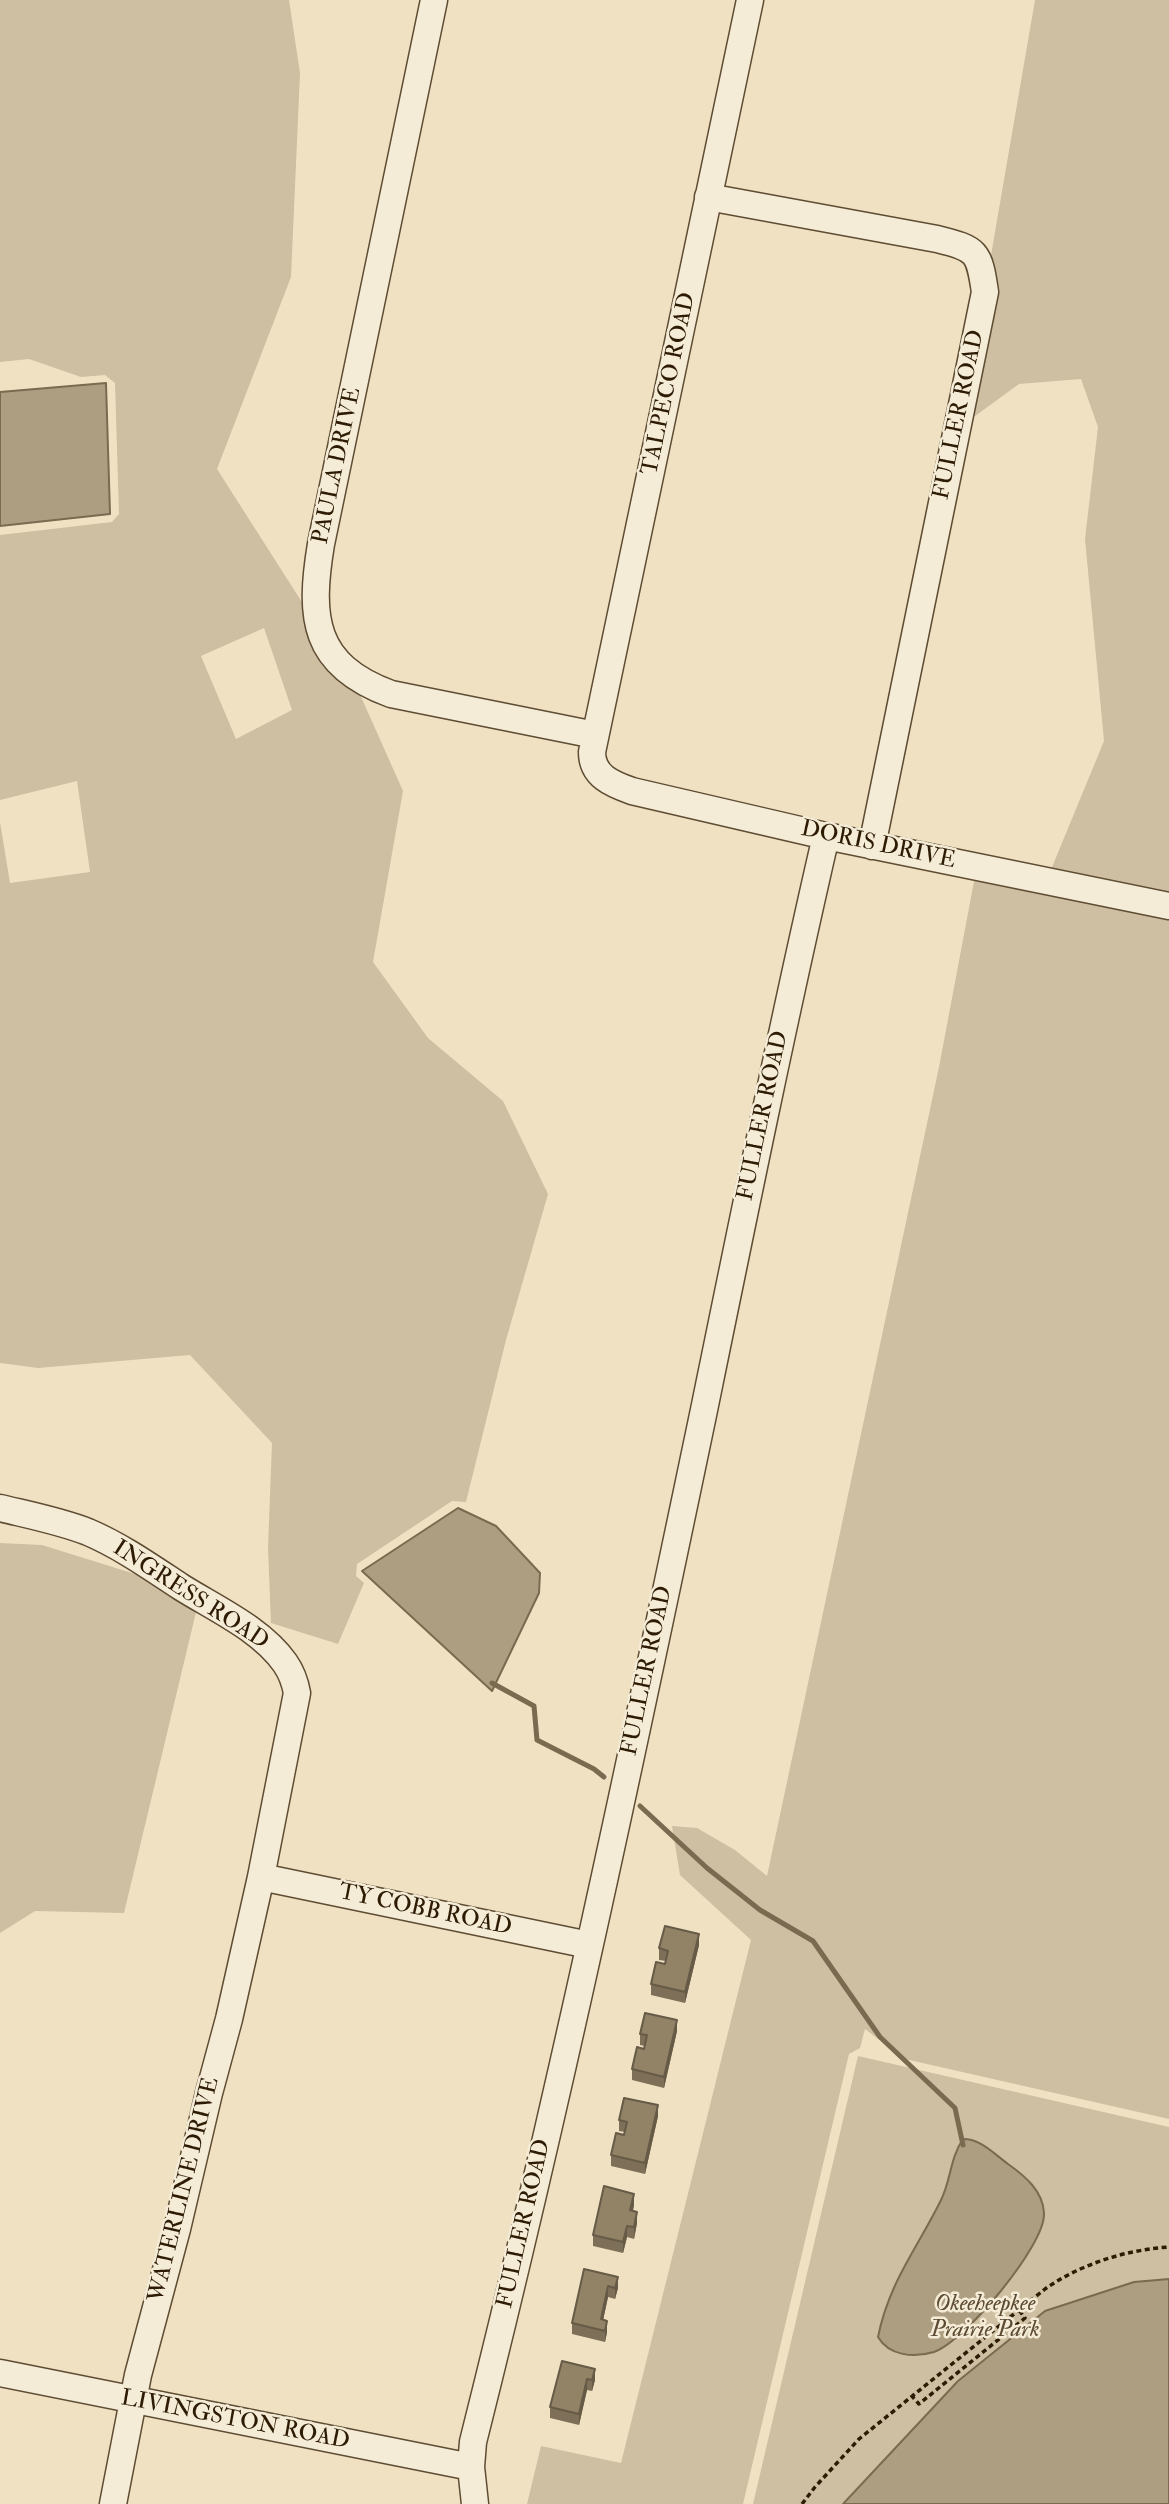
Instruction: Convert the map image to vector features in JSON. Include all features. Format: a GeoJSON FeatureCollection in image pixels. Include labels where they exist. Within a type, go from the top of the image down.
{"type":"FeatureCollection","features":[{"type":"Feature","properties":{"kind":"street","name":"PAULA DRIVE"},"geometry":{"type":"LineString","coordinates":[[434,0],[321,544],[314,583],[314,607],[318,626],[327,646],[341,665],[370,686],[391,694],[595,735]]}},
{"type":"Feature","properties":{"kind":"street","name":"TALPECO ROAD"},"geometry":{"type":"LineString","coordinates":[[594,768],[592,752],[595,735],[750,0]]}},
{"type":"Feature","properties":{"kind":"street","name":"FULLER ROAD"},"geometry":{"type":"LineString","coordinates":[[708,197],[937,239],[967,247],[981,264],[985,292],[872,846]]}},
{"type":"Feature","properties":{"kind":"street","name":"DORIS DRIVE"},"geometry":{"type":"LineString","coordinates":[[594,768],[609,783],[632,791],[872,846],[1169,906]]}},
{"type":"Feature","properties":{"kind":"street","name":"FULLER ROAD"},"geometry":{"type":"LineString","coordinates":[[475,2504],[471,2467],[473,2442],[589,1945],[700,1428],[782,1028],[826,836]]}},
{"type":"Feature","properties":{"kind":"street","name":"INGRESS ROAD"},"geometry":{"type":"LineString","coordinates":[[0,1508],[89,1532],[131,1555],[248,1629],[285,1662],[298,1693],[261,1877]]}},
{"type":"Feature","properties":{"kind":"street","name":"TY COBB ROAD"},"geometry":{"type":"LineString","coordinates":[[261,1877],[589,1945]]}},
{"type":"Feature","properties":{"kind":"street","name":"WATERLINE DRIVE"},"geometry":{"type":"LineString","coordinates":[[113,2504],[133,2400],[229,2019],[261,1877]]}},
{"type":"Feature","properties":{"kind":"street","name":"LIVINGSTON ROAD"},"geometry":{"type":"LineString","coordinates":[[0,2373],[471,2467]]}},
{"type":"Feature","properties":{"kind":"path"},"geometry":{"type":"LineString","coordinates":[[802,2504],[852,2446],[911,2395],[1062,2276],[1096,2262],[1138,2250],[1169,2247]]}},
{"type":"Feature","properties":{"kind":"path"},"geometry":{"type":"LineString","coordinates":[[911,2395],[919,2404],[1026,2319],[1019,2309]]}},
{"type":"Feature","properties":{"kind":"green space"},"geometry":{"type":"Polygon","coordinates":[[[0,0],[289,0],[300,73],[291,277],[217,469],[358,690],[403,791],[373,962],[428,1038],[503,1101],[548,1194],[506,1340],[466,1502],[452,1501],[357,1564],[356,1576],[364,1583],[338,1644],[271,1623],[268,1548],[272,1443],[190,1355],[38,1368],[0,1363],[0,822],[10,883],[90,872],[77,781],[0,800],[0,535],[112,522],[119,514],[115,383],[105,375],[81,377],[29,359],[0,362],[0,0]],[[264,628],[201,656],[236,739],[292,710],[264,628]]]}},
{"type":"Feature","properties":{"kind":"green space"},"geometry":{"type":"Polygon","coordinates":[[[1035,0],[1169,0],[1169,897],[1050,872],[1104,741],[1085,539],[1098,427],[1081,379],[1019,384],[971,419],[990,261],[1035,0]]]}},
{"type":"Feature","properties":{"kind":"green space"},"geometry":{"type":"Polygon","coordinates":[[[975,876],[1169,916],[1169,2119],[905,2059],[865,2029],[860,2048],[849,2054],[743,2504],[527,2504],[541,2446],[621,2463],[751,1940],[680,1875],[672,1826],[697,1828],[735,1850],[767,1876],[939,1067],[975,876]]]}},
{"type":"Feature","properties":{"kind":"green space"},"geometry":{"type":"Polygon","coordinates":[[[0,1543],[42,1545],[151,1579],[197,1608],[124,1913],[35,1911],[0,1933],[0,1543]]]}},
{"type":"Feature","properties":{"kind":"green space","name":"Okeeheepkee Prairie Park"},"geometry":{"type":"Polygon","coordinates":[[[858,2056],[1169,2127],[1169,2504],[753,2504],[858,2056]]]}},
{"type":"Feature","properties":{"kind":"shaded area"},"geometry":{"type":"Polygon","coordinates":[[[106,383],[110,514],[0,526],[0,392],[106,383]]]}},
{"type":"Feature","properties":{"kind":"shaded area"},"geometry":{"type":"Polygon","coordinates":[[[458,1508],[496,1526],[540,1573],[539,1593],[492,1691],[362,1571],[458,1508]]]}},
{"type":"Feature","properties":{"kind":"shaded area"},"geometry":{"type":"Polygon","coordinates":[[[963,2139],[976,2141],[987,2147],[1032,2185],[1043,2205],[1041,2228],[1032,2247],[1001,2291],[964,2331],[934,2352],[910,2355],[895,2352],[878,2337],[883,2317],[896,2282],[941,2200],[955,2154],[963,2139]]]}},
{"type":"Feature","properties":{"kind":"shaded area"},"geometry":{"type":"Polygon","coordinates":[[[1169,2279],[1169,2504],[843,2504],[958,2381],[1045,2311],[1134,2282],[1169,2279]]]}},
{"type":"Feature","properties":{"kind":"building"},"geometry":{"type":"Polygon","coordinates":[[[665,1926],[699,1934],[685,1992],[651,1984],[656,1962],[665,1964],[668,1951],[659,1948],[665,1926]]]}},
{"type":"Feature","properties":{"kind":"building"},"geometry":{"type":"Polygon","coordinates":[[[645,2013],[677,2020],[664,2077],[632,2069],[637,2047],[644,2049],[647,2035],[640,2034],[645,2013]]]}},
{"type":"Feature","properties":{"kind":"building"},"geometry":{"type":"Polygon","coordinates":[[[624,2098],[658,2105],[645,2163],[611,2155],[616,2133],[624,2135],[627,2122],[619,2120],[624,2098]]]}},
{"type":"Feature","properties":{"kind":"building"},"geometry":{"type":"Polygon","coordinates":[[[604,2186],[634,2194],[630,2210],[637,2212],[634,2227],[627,2226],[623,2242],[593,2235],[604,2186]]]}},
{"type":"Feature","properties":{"kind":"building"},"geometry":{"type":"Polygon","coordinates":[[[584,2269],[618,2277],[615,2288],[608,2286],[601,2319],[607,2321],[605,2331],[572,2323],[584,2269]]]}},
{"type":"Feature","properties":{"kind":"building"},"geometry":{"type":"Polygon","coordinates":[[[562,2361],[595,2369],[592,2380],[587,2379],[579,2414],[550,2407],[562,2361]]]}},
{"type":"Feature","properties":{"kind":"waterway"},"geometry":{"type":"LineString","coordinates":[[492,1683],[534,1706],[537,1740],[594,1769],[604,1777]]}},
{"type":"Feature","properties":{"kind":"waterway"},"geometry":{"type":"LineString","coordinates":[[640,1806],[707,1868],[760,1910],[813,1941],[880,2037],[955,2108],[963,2145]]}}]}
